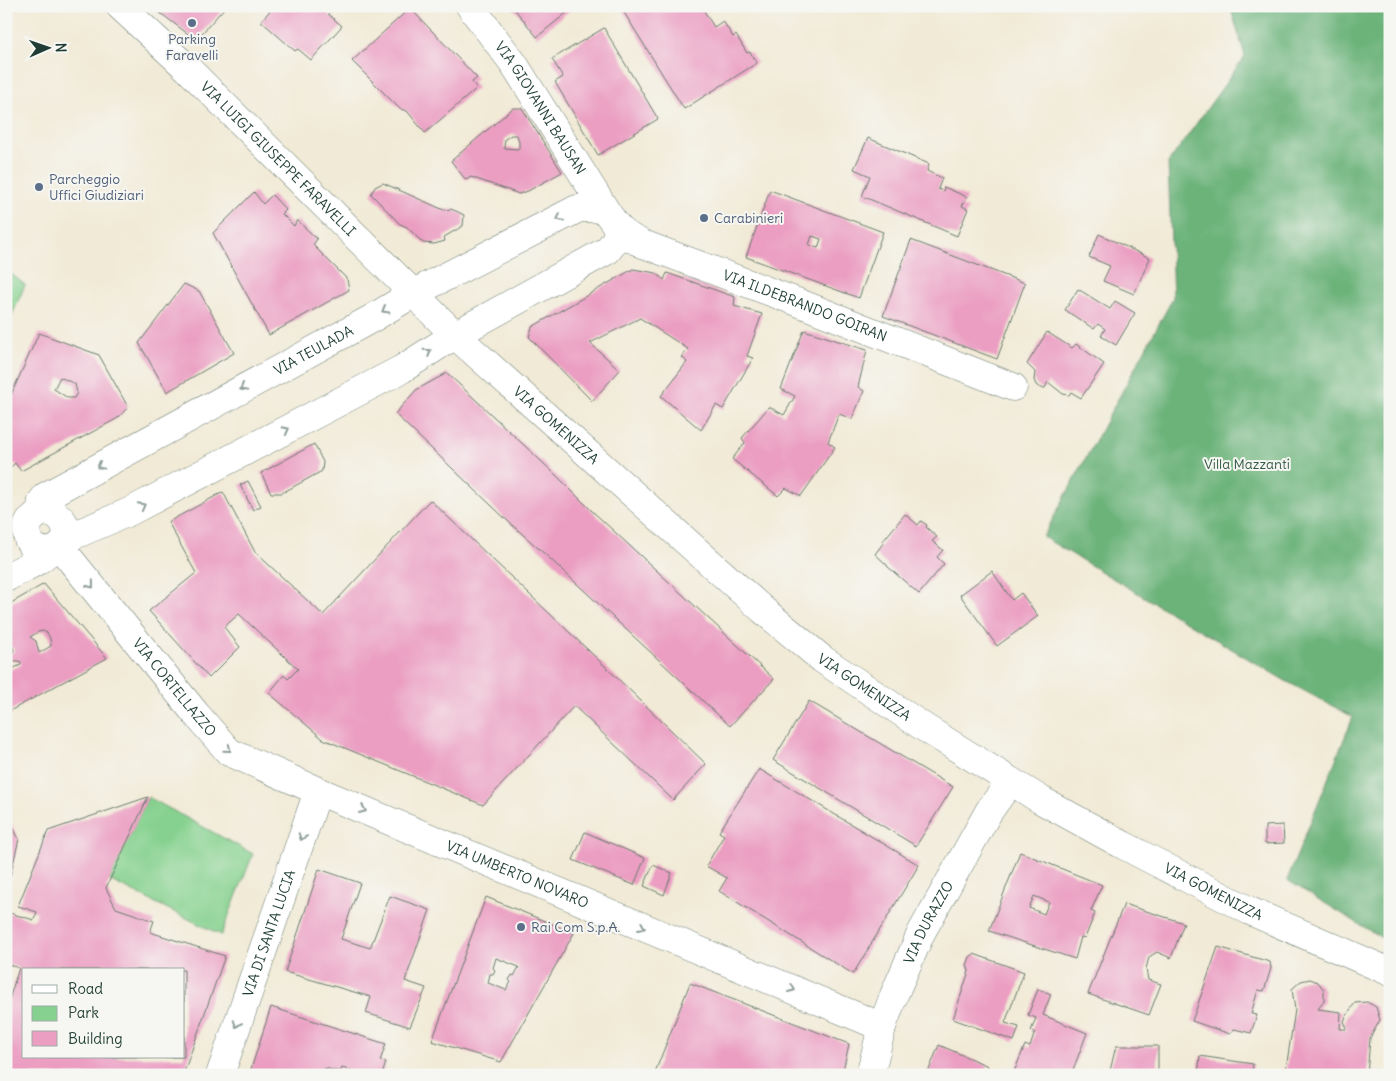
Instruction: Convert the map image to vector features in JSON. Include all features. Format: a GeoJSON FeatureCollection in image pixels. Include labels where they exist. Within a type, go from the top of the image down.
{"type":"FeatureCollection","features":[{"type":"Feature","properties":{"kind":"street","name":"VIA LUIGI GIUSEPPE FARAVELLI"},"geometry":{"type":"LineString","coordinates":[[120,6],[188,70],[414,294]]}},
{"type":"Feature","properties":{"kind":"street","name":"VIA GIOVANNI BAUSAN"},"geometry":{"type":"LineString","coordinates":[[470,6],[514,64],[612,220]]}},
{"type":"Feature","properties":{"kind":"street","name":"VIA TEULADA"},"geometry":{"type":"LineString","coordinates":[[6,542],[35,517],[46,496],[414,294],[577,209],[595,208],[612,220]]}},
{"type":"Feature","properties":{"kind":"street"},"geometry":{"type":"LineString","coordinates":[[6,578],[35,562],[58,546],[200,476],[402,369],[455,335],[608,250],[616,239],[612,220]]}},
{"type":"Feature","properties":{"kind":"street","name":"VIA ILDEBRANDO GOIRAN"},"geometry":{"type":"LineString","coordinates":[[612,220],[630,238],[643,244],[1013,387]]}},
{"type":"Feature","properties":{"kind":"street","name":"VIA GOMENIZZA"},"geometry":{"type":"LineString","coordinates":[[414,294],[455,335],[763,610],[815,653],[852,680],[1010,782],[1123,845],[1250,911],[1390,972]]}},
{"type":"Feature","properties":{"kind":"street"},"geometry":{"type":"LineString","coordinates":[[35,517],[49,511],[58,515],[64,521],[66,530],[58,546]]}},
{"type":"Feature","properties":{"kind":"street","name":"VIA CORTELLAZZO"},"geometry":{"type":"LineString","coordinates":[[58,546],[229,752],[318,791]]}},
{"type":"Feature","properties":{"kind":"street","name":"VIA DURAZZO"},"geometry":{"type":"LineString","coordinates":[[870,1075],[882,1027],[908,963],[935,907],[989,811],[1010,782]]}},
{"type":"Feature","properties":{"kind":"street","name":"VIA UMBERTO NOVARO"},"geometry":{"type":"LineString","coordinates":[[318,791],[882,1027]]}},
{"type":"Feature","properties":{"kind":"street","name":"VIA DI SANTA LUCIA"},"geometry":{"type":"LineString","coordinates":[[220,1075],[318,791]]}},
{"type":"Feature","properties":{"kind":"green space","name":"Villa Mazzanti"},"geometry":{"type":"Polygon","coordinates":[[[1230,6],[1390,6],[1390,943],[1287,880],[1353,717],[1284,680],[1043,537],[1173,298],[1168,163],[1245,56],[1230,6]]]}},
{"type":"Feature","properties":{"kind":"green space"},"geometry":{"type":"Polygon","coordinates":[[[6,270],[25,285],[6,329],[6,270]]]}},
{"type":"Feature","properties":{"kind":"green space"},"geometry":{"type":"Polygon","coordinates":[[[148,797],[253,854],[221,935],[109,880],[148,797]]]}},
{"type":"Feature","properties":{"kind":"building","name":"Parking Faravelli"},"geometry":{"type":"Polygon","coordinates":[[[151,6],[226,6],[196,40],[151,6]]]}},
{"type":"Feature","properties":{"kind":"building"},"geometry":{"type":"Polygon","coordinates":[[[274,6],[326,6],[331,11],[328,14],[342,26],[311,60],[298,49],[295,51],[261,21],[274,6]]]}},
{"type":"Feature","properties":{"kind":"building"},"geometry":{"type":"Polygon","coordinates":[[[512,6],[575,6],[537,37],[512,6]]]}},
{"type":"Feature","properties":{"kind":"building"},"geometry":{"type":"Polygon","coordinates":[[[620,6],[701,6],[714,27],[723,21],[733,37],[736,35],[747,53],[750,52],[757,63],[684,109],[620,6]]]}},
{"type":"Feature","properties":{"kind":"building"},"geometry":{"type":"Polygon","coordinates":[[[410,8],[477,78],[472,82],[477,88],[425,133],[407,111],[400,109],[352,61],[410,8]]]}},
{"type":"Feature","properties":{"kind":"building"},"geometry":{"type":"Polygon","coordinates":[[[604,28],[658,119],[598,155],[555,82],[563,77],[552,59],[604,28]]]}},
{"type":"Feature","properties":{"kind":"building"},"geometry":{"type":"Polygon","coordinates":[[[513,108],[522,108],[562,172],[519,194],[471,177],[466,180],[451,161],[513,108]],[[511,135],[505,139],[504,148],[519,149],[517,135],[511,135]]]}},
{"type":"Feature","properties":{"kind":"building"},"geometry":{"type":"Polygon","coordinates":[[[868,138],[929,164],[927,171],[942,178],[938,189],[943,191],[944,187],[967,197],[962,206],[968,209],[957,236],[862,196],[870,176],[854,169],[868,138]]]}},
{"type":"Feature","properties":{"kind":"building"},"geometry":{"type":"Polygon","coordinates":[[[383,183],[444,210],[451,209],[464,215],[463,226],[444,237],[445,241],[434,244],[423,243],[407,227],[400,224],[371,194],[375,187],[383,183]]]}},
{"type":"Feature","properties":{"kind":"building"},"geometry":{"type":"Polygon","coordinates":[[[770,190],[883,232],[859,298],[746,257],[770,190]],[[812,236],[809,245],[818,248],[821,239],[812,236]]]}},
{"type":"Feature","properties":{"kind":"building"},"geometry":{"type":"Polygon","coordinates":[[[254,192],[263,204],[272,195],[286,210],[282,214],[294,226],[297,220],[317,239],[313,245],[347,279],[349,290],[269,335],[213,233],[254,192]]]}},
{"type":"Feature","properties":{"kind":"building"},"geometry":{"type":"Polygon","coordinates":[[[1099,234],[1150,258],[1134,294],[1103,281],[1110,266],[1089,257],[1099,234]]]}},
{"type":"Feature","properties":{"kind":"building"},"geometry":{"type":"Polygon","coordinates":[[[911,240],[1025,283],[997,359],[883,316],[911,240]]]}},
{"type":"Feature","properties":{"kind":"building"},"geometry":{"type":"Polygon","coordinates":[[[633,269],[656,273],[664,280],[667,273],[735,297],[734,306],[762,314],[747,356],[753,358],[723,409],[716,405],[701,430],[661,396],[687,362],[682,357],[688,349],[640,318],[590,343],[620,370],[592,401],[529,337],[532,327],[633,269]]]}},
{"type":"Feature","properties":{"kind":"building"},"geometry":{"type":"Polygon","coordinates":[[[184,284],[199,291],[234,353],[167,392],[139,343],[184,284]]]}},
{"type":"Feature","properties":{"kind":"building"},"geometry":{"type":"Polygon","coordinates":[[[1078,289],[1110,309],[1115,301],[1135,313],[1116,345],[1101,336],[1105,329],[1098,324],[1094,329],[1065,310],[1078,289]]]}},
{"type":"Feature","properties":{"kind":"building"},"geometry":{"type":"Polygon","coordinates":[[[804,330],[867,350],[858,387],[864,391],[852,419],[839,414],[828,442],[835,447],[801,496],[786,488],[778,496],[732,459],[745,443],[742,438],[769,407],[784,415],[795,396],[781,389],[804,330]]]}},
{"type":"Feature","properties":{"kind":"building"},"geometry":{"type":"Polygon","coordinates":[[[1047,332],[1072,348],[1076,344],[1104,364],[1081,398],[1071,392],[1069,395],[1063,394],[1048,382],[1045,388],[1040,388],[1036,385],[1034,380],[1035,372],[1027,364],[1047,332]]]}},
{"type":"Feature","properties":{"kind":"building"},"geometry":{"type":"Polygon","coordinates":[[[39,333],[99,355],[128,407],[118,418],[21,471],[15,463],[11,467],[6,461],[6,406],[39,333]],[[60,377],[54,389],[68,398],[74,398],[77,393],[75,384],[60,377]]]}},
{"type":"Feature","properties":{"kind":"building"},"geometry":{"type":"Polygon","coordinates":[[[447,373],[591,510],[774,679],[730,726],[395,414],[416,390],[447,373]]]}},
{"type":"Feature","properties":{"kind":"building"},"geometry":{"type":"Polygon","coordinates":[[[314,444],[323,462],[322,471],[282,493],[271,493],[261,473],[314,444]]]}},
{"type":"Feature","properties":{"kind":"building"},"geometry":{"type":"Polygon","coordinates":[[[248,481],[261,506],[253,510],[240,485],[248,481]]]}},
{"type":"Feature","properties":{"kind":"building"},"geometry":{"type":"Polygon","coordinates":[[[223,492],[255,552],[323,615],[430,500],[706,764],[673,800],[574,706],[483,805],[323,739],[269,693],[284,675],[288,679],[298,669],[239,614],[224,627],[240,647],[209,678],[149,611],[196,573],[168,522],[223,492]]]}},
{"type":"Feature","properties":{"kind":"building"},"geometry":{"type":"Polygon","coordinates":[[[905,514],[918,525],[921,521],[927,525],[926,527],[937,537],[932,541],[943,550],[937,557],[944,564],[919,594],[875,554],[905,514]]]}},
{"type":"Feature","properties":{"kind":"building"},"geometry":{"type":"Polygon","coordinates":[[[992,571],[1012,600],[1021,593],[1038,616],[997,646],[960,595],[992,571]]]}},
{"type":"Feature","properties":{"kind":"building"},"geometry":{"type":"Polygon","coordinates":[[[44,584],[107,658],[6,713],[6,664],[9,670],[21,665],[21,662],[13,661],[11,658],[10,655],[14,651],[13,647],[6,650],[6,606],[44,584]],[[43,631],[38,632],[30,637],[36,641],[39,653],[51,646],[47,633],[43,631]]]}},
{"type":"Feature","properties":{"kind":"building"},"geometry":{"type":"Polygon","coordinates":[[[809,701],[953,787],[916,846],[773,760],[809,701]]]}},
{"type":"Feature","properties":{"kind":"building"},"geometry":{"type":"Polygon","coordinates":[[[759,769],[919,865],[853,974],[719,891],[727,878],[706,866],[724,835],[719,832],[759,769]]]}},
{"type":"Feature","properties":{"kind":"building"},"geometry":{"type":"Polygon","coordinates":[[[148,797],[106,888],[116,908],[154,921],[150,932],[225,956],[183,1075],[20,1075],[7,1071],[9,1065],[6,1064],[6,1009],[19,968],[6,964],[6,912],[34,920],[37,912],[18,906],[48,831],[148,797]]]}},
{"type":"Feature","properties":{"kind":"building"},"geometry":{"type":"Polygon","coordinates":[[[6,814],[19,839],[7,889],[6,889],[6,814]]]}},
{"type":"Feature","properties":{"kind":"building"},"geometry":{"type":"Polygon","coordinates":[[[1283,825],[1284,843],[1265,844],[1265,826],[1283,825]]]}},
{"type":"Feature","properties":{"kind":"building"},"geometry":{"type":"Polygon","coordinates":[[[585,832],[645,858],[634,885],[573,860],[585,832]]]}},
{"type":"Feature","properties":{"kind":"building"},"geometry":{"type":"Polygon","coordinates":[[[1020,852],[1102,885],[1091,911],[1095,913],[1085,938],[1081,937],[1075,959],[989,931],[1020,852]],[[1034,896],[1029,908],[1044,914],[1049,902],[1034,896]]]}},
{"type":"Feature","properties":{"kind":"building"},"geometry":{"type":"Polygon","coordinates":[[[653,865],[672,873],[664,895],[644,886],[653,865]]]}},
{"type":"Feature","properties":{"kind":"building"},"geometry":{"type":"Polygon","coordinates":[[[319,869],[360,883],[341,939],[370,948],[390,896],[430,910],[405,981],[426,988],[410,1027],[366,1013],[371,997],[285,972],[319,869]]]}},
{"type":"Feature","properties":{"kind":"building"},"geometry":{"type":"Polygon","coordinates":[[[486,897],[574,933],[501,1062],[432,1041],[486,897]],[[496,958],[493,968],[495,970],[493,974],[490,974],[488,983],[506,990],[511,982],[509,980],[512,975],[514,976],[519,967],[496,958]]]}},
{"type":"Feature","properties":{"kind":"building"},"geometry":{"type":"Polygon","coordinates":[[[1124,904],[1184,923],[1171,958],[1157,952],[1149,957],[1146,969],[1148,980],[1161,984],[1149,1015],[1088,994],[1124,904]]]}},
{"type":"Feature","properties":{"kind":"building"},"geometry":{"type":"Polygon","coordinates":[[[1218,947],[1270,962],[1271,968],[1264,991],[1258,990],[1251,1014],[1257,1015],[1251,1033],[1234,1029],[1230,1034],[1192,1021],[1218,947]]]}},
{"type":"Feature","properties":{"kind":"building"},"geometry":{"type":"Polygon","coordinates":[[[974,954],[1024,972],[1005,1023],[1019,1027],[1014,1041],[953,1019],[969,971],[967,965],[970,957],[974,954]]]}},
{"type":"Feature","properties":{"kind":"building"},"geometry":{"type":"Polygon","coordinates":[[[1310,979],[1318,982],[1324,990],[1324,1001],[1318,1009],[1341,1012],[1340,1029],[1347,1029],[1344,1021],[1355,1003],[1367,1002],[1376,1007],[1380,1020],[1370,1038],[1367,1075],[1285,1075],[1295,1010],[1292,989],[1301,981],[1310,979]]]}},
{"type":"Feature","properties":{"kind":"building"},"geometry":{"type":"Polygon","coordinates":[[[690,983],[849,1044],[842,1075],[654,1075],[690,983]]]}},
{"type":"Feature","properties":{"kind":"building"},"geometry":{"type":"Polygon","coordinates":[[[1038,989],[1051,994],[1043,1015],[1087,1033],[1071,1075],[1019,1075],[1014,1072],[1025,1045],[1030,1047],[1035,1032],[1031,1031],[1036,1018],[1028,1015],[1038,989]]]}},
{"type":"Feature","properties":{"kind":"building"},"geometry":{"type":"Polygon","coordinates":[[[271,1007],[386,1044],[380,1061],[386,1062],[382,1075],[369,1075],[342,1068],[340,1072],[325,1068],[323,1075],[249,1075],[271,1007]]]}},
{"type":"Feature","properties":{"kind":"building"},"geometry":{"type":"Polygon","coordinates":[[[939,1045],[988,1066],[985,1075],[927,1075],[939,1045]]]}},
{"type":"Feature","properties":{"kind":"building"},"geometry":{"type":"Polygon","coordinates":[[[1116,1046],[1158,1046],[1158,1075],[1109,1075],[1116,1046]]]}},
{"type":"Feature","properties":{"kind":"building"},"geometry":{"type":"Polygon","coordinates":[[[1200,1056],[1253,1064],[1252,1075],[1198,1075],[1200,1056]]]}},
{"type":"Feature","properties":{"kind":"place","name":"Parking Faravelli"},"geometry":{"type":"Point","coordinates":[192,23]}},
{"type":"Feature","properties":{"kind":"place","name":"Parcheggio Uffici Giudiziari"},"geometry":{"type":"Point","coordinates":[39,187]}},
{"type":"Feature","properties":{"kind":"place","name":"Carabinieri"},"geometry":{"type":"Point","coordinates":[704,218]}},
{"type":"Feature","properties":{"kind":"place","name":"Rai Com S.p.A."},"geometry":{"type":"Point","coordinates":[521,927]}}]}
